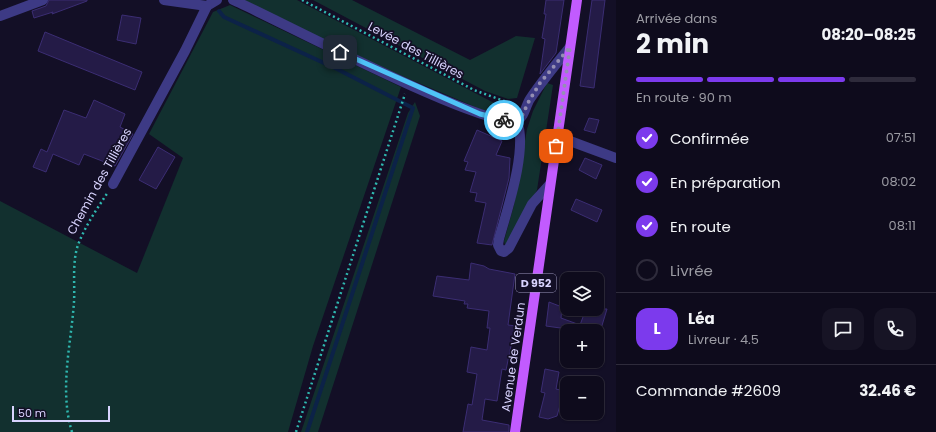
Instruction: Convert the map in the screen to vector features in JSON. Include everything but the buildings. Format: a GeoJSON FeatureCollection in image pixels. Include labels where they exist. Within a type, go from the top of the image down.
{"type":"FeatureCollection","features":[{"type":"Feature","properties":{"kind":"main road","name":"Avenue de Verdun"},"geometry":{"type":"LineString","coordinates":[[515,432],[577,0]]}},
{"type":"Feature","properties":{"kind":"street"},"geometry":{"type":"LineString","coordinates":[[0,16],[43,0]]}},
{"type":"Feature","properties":{"kind":"street"},"geometry":{"type":"LineString","coordinates":[[164,0],[207,6],[217,0]]}},
{"type":"Feature","properties":{"kind":"street"},"geometry":{"type":"LineString","coordinates":[[233,0],[326,46],[439,97],[480,114],[507,121],[517,121],[521,118],[540,83],[570,47]]}},
{"type":"Feature","properties":{"kind":"street","name":"Chemin des Tillières"},"geometry":{"type":"LineString","coordinates":[[113,184],[185,51],[207,6]]}},
{"type":"Feature","properties":{"kind":"street"},"geometry":{"type":"LineString","coordinates":[[517,121],[520,142],[517,170],[499,239],[498,245],[501,251],[504,252],[508,248],[532,204],[550,184]]}},
{"type":"Feature","properties":{"kind":"street"},"geometry":{"type":"LineString","coordinates":[[558,134],[616,158]]}},
{"type":"Feature","properties":{"kind":"path","name":"Levée des Tillières"},"geometry":{"type":"LineString","coordinates":[[302,0],[474,90],[525,109]]}},
{"type":"Feature","properties":{"kind":"path"},"geometry":{"type":"LineString","coordinates":[[296,432],[405,94]]}},
{"type":"Feature","properties":{"kind":"path","name":"Chemin des Tillières"},"geometry":{"type":"LineString","coordinates":[[72,432],[68,419],[66,384],[73,313],[76,258],[78,246],[85,229],[113,184]]}},
{"type":"Feature","properties":{"kind":"green space"},"geometry":{"type":"Polygon","coordinates":[[[244,0],[297,0],[519,116],[512,118],[480,109],[402,76],[308,33],[244,0]]]}},
{"type":"Feature","properties":{"kind":"green space"},"geometry":{"type":"Polygon","coordinates":[[[313,0],[352,0],[470,60],[516,36],[535,38],[517,98],[508,99],[485,91],[313,0]]]}},
{"type":"Feature","properties":{"kind":"green space"},"geometry":{"type":"Polygon","coordinates":[[[230,5],[401,87],[313,346],[288,432],[0,432],[0,201],[137,273],[183,158],[149,134],[213,12],[230,5]]]}},
{"type":"Feature","properties":{"kind":"green space"},"geometry":{"type":"Polygon","coordinates":[[[547,83],[553,85],[537,190],[509,245],[505,245],[504,241],[514,205],[527,129],[533,111],[547,83]]]}},
{"type":"Feature","properties":{"kind":"green space"},"geometry":{"type":"Polygon","coordinates":[[[415,102],[420,116],[318,432],[301,432],[408,113],[415,102]]]}},
{"type":"Feature","properties":{"kind":"waterway"},"geometry":{"type":"LineString","coordinates":[[219,11],[224,17],[337,69],[413,108],[307,432]]}},
{"type":"Feature","properties":{"kind":"way so far"},"geometry":{"type":"LineString","coordinates":[[504,120],[517,121],[521,118],[540,83],[570,47],[556,146]]}},
{"type":"Feature","properties":{"kind":"route"},"geometry":{"type":"LineString","coordinates":[[340,52],[480,114],[504,120]]}}]}
